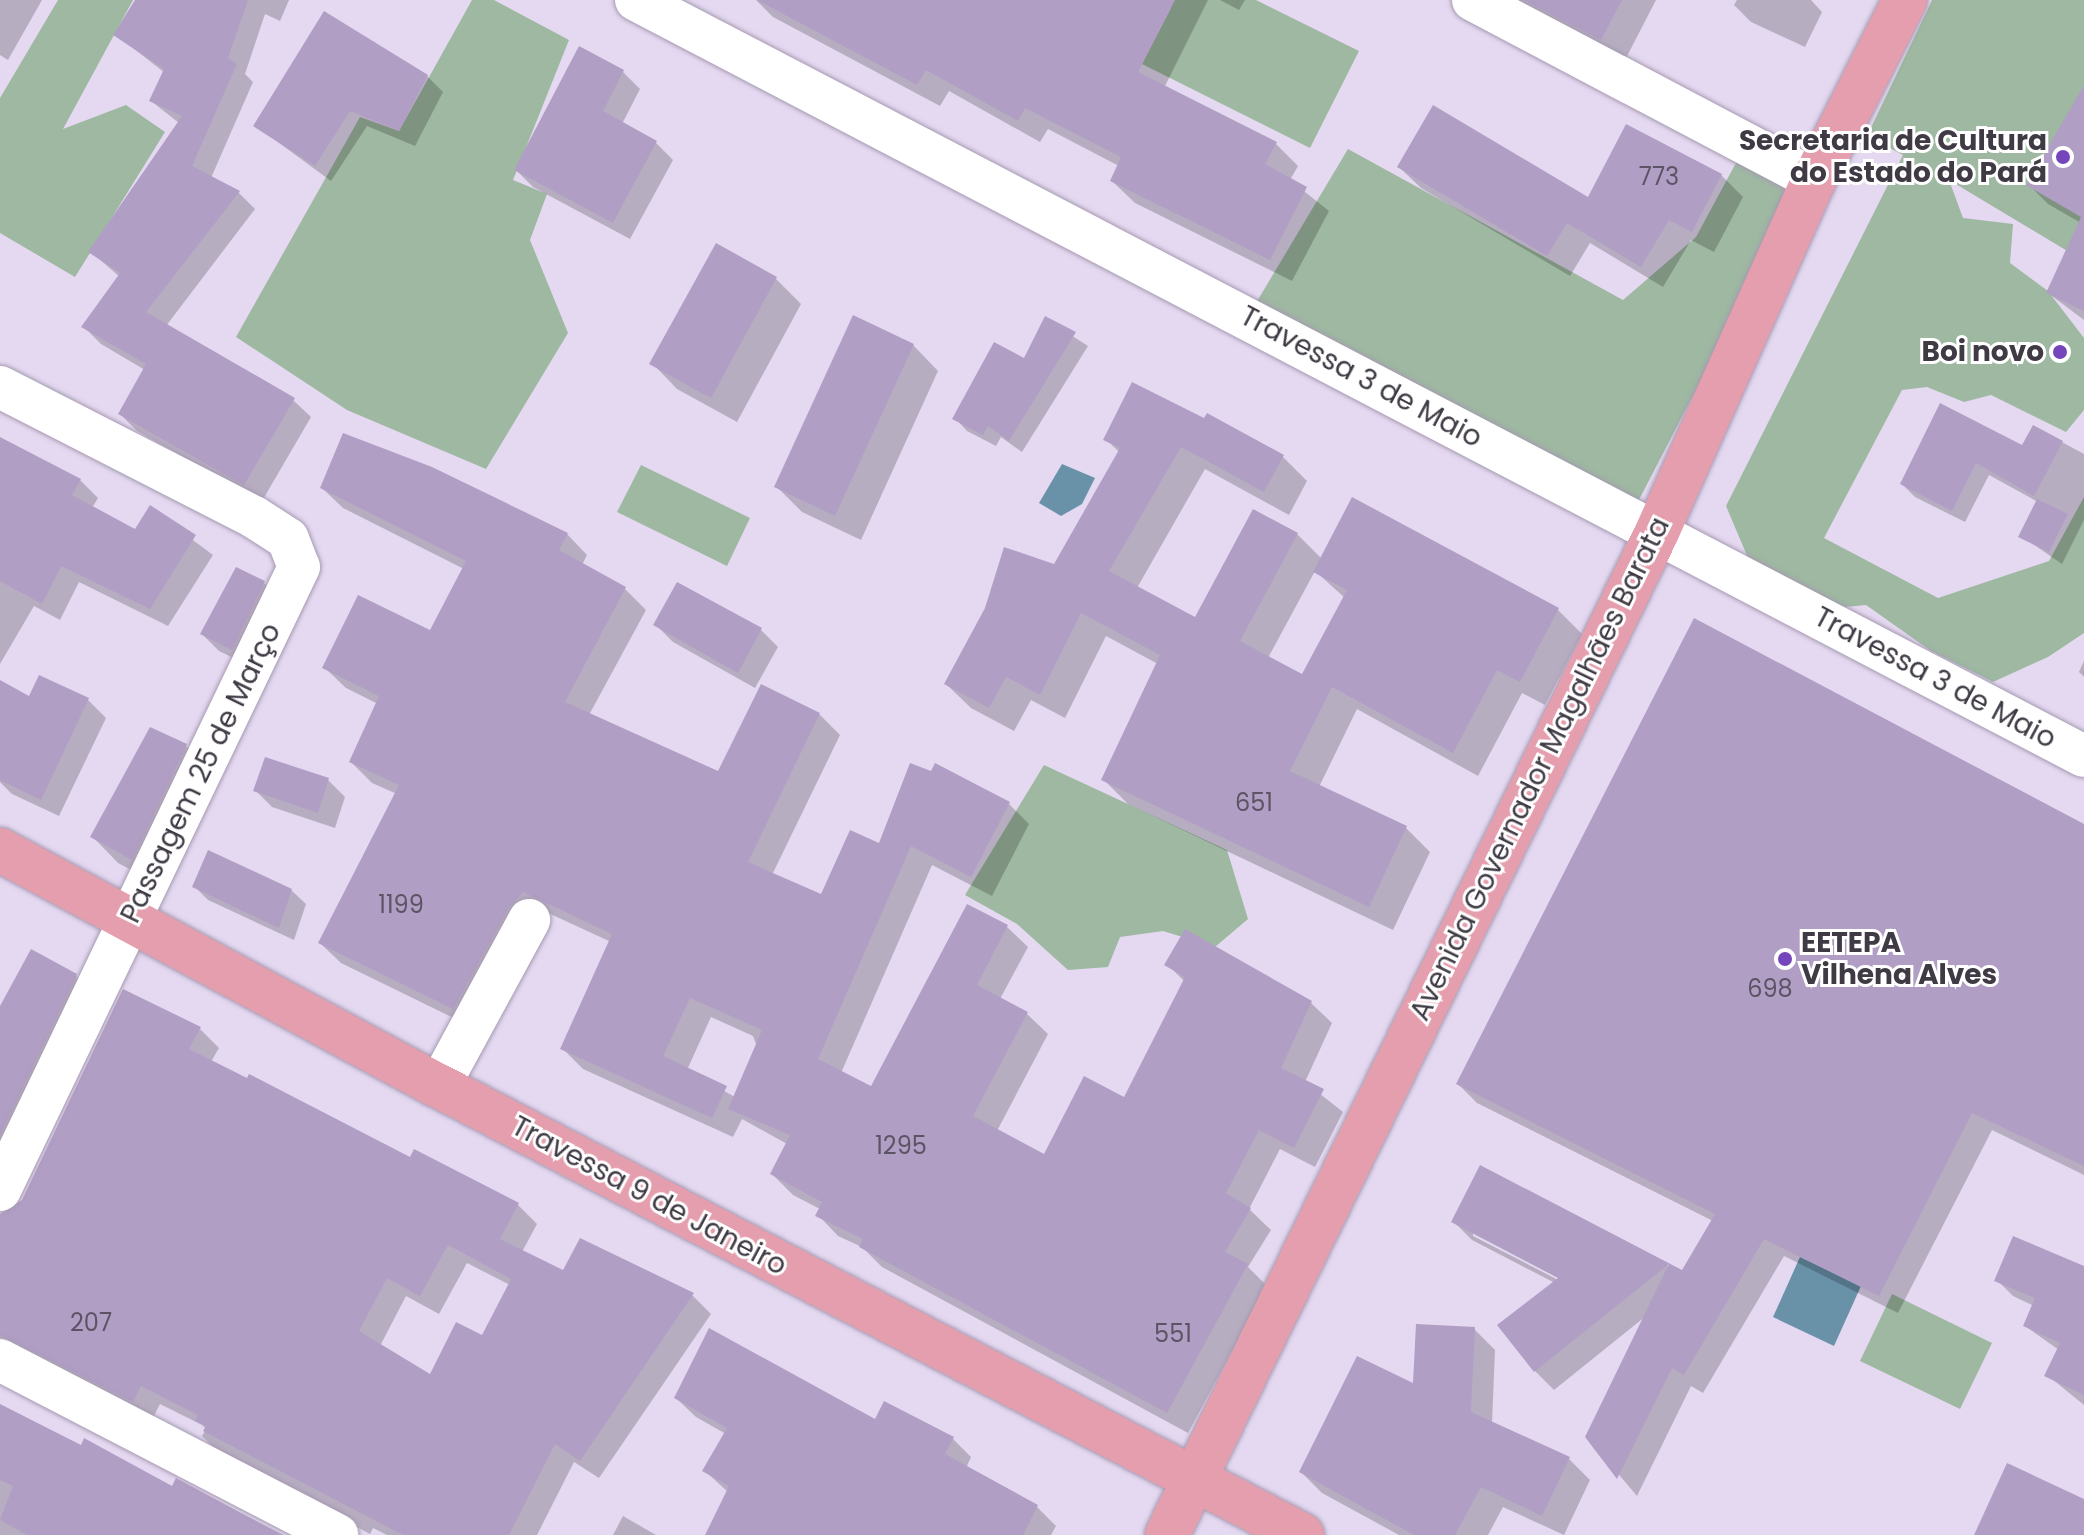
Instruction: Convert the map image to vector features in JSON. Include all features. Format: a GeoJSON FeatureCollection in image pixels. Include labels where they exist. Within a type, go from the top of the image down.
{"type":"FeatureCollection","features":[{"type":"Feature","properties":{"kind":"main road","name":"Avenida Governador Magalhães Barata"},"geometry":{"type":"LineString","coordinates":[[1167,1535],[1657,532],[1814,180],[1905,0]]}},
{"type":"Feature","properties":{"kind":"main road","name":"Travessa 9 de Janeiro"},"geometry":{"type":"LineString","coordinates":[[0,850],[451,1092],[1302,1535]]}},
{"type":"Feature","properties":{"kind":"street","name":"Travessa 3 de Maio"},"geometry":{"type":"LineString","coordinates":[[636,0],[2084,756]]}},
{"type":"Feature","properties":{"kind":"street"},"geometry":{"type":"LineString","coordinates":[[1473,0],[1814,180]]}},
{"type":"Feature","properties":{"kind":"street","name":"Passagem 25 de Março"},"geometry":{"type":"LineString","coordinates":[[0,387],[107,446],[266,525],[295,547],[299,567],[0,1190]]}},
{"type":"Feature","properties":{"kind":"street"},"geometry":{"type":"LineString","coordinates":[[451,1092],[537,935]]}},
{"type":"Feature","properties":{"kind":"street"},"geometry":{"type":"LineString","coordinates":[[0,1360],[337,1535]]}},
{"type":"Feature","properties":{"kind":"green space"},"geometry":{"type":"Polygon","coordinates":[[[58,0],[133,0],[63,129],[126,105],[165,132],[75,277],[0,233],[0,98],[58,0]]]}},
{"type":"Feature","properties":{"kind":"green space"},"geometry":{"type":"Polygon","coordinates":[[[472,0],[494,0],[569,40],[513,180],[547,194],[530,240],[568,333],[486,469],[347,410],[236,337],[360,117],[399,131],[472,0]]]}},
{"type":"Feature","properties":{"kind":"green space"},"geometry":{"type":"Polygon","coordinates":[[[1157,0],[1256,0],[1359,51],[1310,148],[1142,64],[1171,8],[1157,0]]]}},
{"type":"Feature","properties":{"kind":"green space"},"geometry":{"type":"Polygon","coordinates":[[[1932,0],[2084,0],[2084,261],[1949,180],[1963,218],[2013,224],[2010,263],[2048,291],[2084,338],[2084,410],[2066,432],[1991,395],[1964,402],[1927,387],[1902,390],[1824,538],[1938,598],[2049,561],[2084,497],[2084,633],[2048,657],[1993,682],[1931,651],[1866,605],[1835,608],[1751,565],[1726,506],[1903,155],[1867,136],[1932,0]]]}},
{"type":"Feature","properties":{"kind":"green space"},"geometry":{"type":"Polygon","coordinates":[[[1348,149],[1623,300],[1696,237],[1737,161],[1801,188],[1630,517],[1247,318],[1348,149]]]}},
{"type":"Feature","properties":{"kind":"green space"},"geometry":{"type":"Polygon","coordinates":[[[641,465],[750,518],[727,566],[617,512],[641,465]]]}},
{"type":"Feature","properties":{"kind":"green space"},"geometry":{"type":"Polygon","coordinates":[[[1044,765],[1227,850],[1248,919],[1215,947],[1163,931],[1120,937],[1108,967],[1068,970],[1017,924],[965,895],[1044,765]]]}},
{"type":"Feature","properties":{"kind":"green space"},"geometry":{"type":"Polygon","coordinates":[[[1892,1294],[1992,1343],[1960,1409],[1860,1361],[1892,1294]]]}},
{"type":"Feature","properties":{"kind":"water"},"geometry":{"type":"Polygon","coordinates":[[[1062,464],[1095,478],[1082,504],[1061,516],[1039,503],[1062,464]]]}},
{"type":"Feature","properties":{"kind":"water"},"geometry":{"type":"Polygon","coordinates":[[[1800,1257],[1861,1286],[1834,1346],[1773,1317],[1800,1257]]]}},
{"type":"Feature","properties":{"kind":"building"},"geometry":{"type":"Polygon","coordinates":[[[135,0],[248,0],[228,58],[237,64],[192,166],[240,191],[146,312],[295,398],[244,485],[118,414],[146,364],[81,327],[120,273],[88,252],[182,116],[149,101],[164,69],[113,35],[135,0]]]}},
{"type":"Feature","properties":{"kind":"building"},"geometry":{"type":"Polygon","coordinates":[[[757,0],[1175,0],[1138,72],[1277,142],[1265,164],[1307,187],[1270,260],[1110,181],[1121,157],[1025,108],[1018,121],[926,70],[917,85],[757,0]]]}},
{"type":"Feature","properties":{"kind":"building"},"geometry":{"type":"Polygon","coordinates":[[[1524,0],[1622,0],[1601,40],[1524,0]]]}},
{"type":"Feature","properties":{"kind":"building"},"geometry":{"type":"Polygon","coordinates":[[[324,11],[428,75],[399,131],[350,111],[315,166],[253,126],[324,11]]]}},
{"type":"Feature","properties":{"kind":"building"},"geometry":{"type":"Polygon","coordinates":[[[579,46],[624,70],[603,111],[657,141],[613,223],[514,170],[579,46]]]}},
{"type":"Feature","properties":{"kind":"building"},"geometry":{"type":"Polygon","coordinates":[[[2084,85],[2084,311],[2046,293],[2081,217],[2026,185],[2084,85]]]}},
{"type":"Feature","properties":{"kind":"building"},"geometry":{"type":"Polygon","coordinates":[[[1433,105],[1588,197],[1626,124],[1722,174],[1692,232],[1669,220],[1641,267],[1567,223],[1547,256],[1397,167],[1433,105]]]}},
{"type":"Feature","properties":{"kind":"building"},"geometry":{"type":"Polygon","coordinates":[[[716,243],[777,277],[711,398],[649,364],[716,243]]]}},
{"type":"Feature","properties":{"kind":"building"},"geometry":{"type":"Polygon","coordinates":[[[853,315],[914,344],[835,516],[774,487],[853,315]]]}},
{"type":"Feature","properties":{"kind":"building"},"geometry":{"type":"Polygon","coordinates":[[[1045,316],[1076,332],[1009,441],[988,426],[983,435],[952,419],[994,342],[1024,358],[1045,316]]]}},
{"type":"Feature","properties":{"kind":"building"},"geometry":{"type":"Polygon","coordinates":[[[1132,382],[1204,418],[1207,413],[1284,455],[1264,492],[1181,447],[1109,571],[1195,617],[1253,509],[1298,533],[1240,641],[1302,674],[1347,590],[1313,572],[1352,497],[1559,608],[1520,682],[1497,670],[1453,753],[1332,687],[1290,771],[1407,826],[1369,907],[1101,780],[1160,655],[1081,613],[1040,695],[1006,677],[989,708],[944,684],[985,608],[1004,547],[1054,564],[1120,448],[1103,440],[1132,382]]]}},
{"type":"Feature","properties":{"kind":"building"},"geometry":{"type":"Polygon","coordinates":[[[1940,403],[2022,445],[2033,425],[2063,441],[2034,496],[1976,463],[1952,511],[1900,484],[1940,403]]]}},
{"type":"Feature","properties":{"kind":"building"},"geometry":{"type":"Polygon","coordinates":[[[343,433],[432,467],[568,533],[559,550],[626,587],[565,702],[718,771],[761,684],[820,713],[748,862],[821,894],[850,830],[879,843],[910,763],[931,771],[935,763],[1010,802],[971,877],[911,846],[818,1059],[871,1086],[967,904],[1008,925],[977,985],[1028,1012],[973,1116],[1044,1154],[1084,1076],[1124,1097],[1185,977],[1164,965],[1185,929],[1312,1001],[1281,1068],[1324,1089],[1294,1148],[1259,1130],[1226,1193],[1251,1208],[1225,1252],[1248,1264],[1167,1413],[859,1247],[863,1239],[815,1216],[822,1202],[770,1174],[790,1135],[728,1109],[762,1030],[690,998],[663,1056],[727,1086],[712,1118],[560,1049],[612,934],[523,892],[508,909],[453,1009],[318,943],[399,785],[349,762],[379,696],[322,668],[358,595],[430,630],[466,561],[320,488],[343,433]]]}},
{"type":"Feature","properties":{"kind":"building"},"geometry":{"type":"Polygon","coordinates":[[[0,437],[81,479],[72,495],[135,529],[150,505],[196,535],[150,609],[61,566],[42,604],[0,581],[0,437]]]}},
{"type":"Feature","properties":{"kind":"building"},"geometry":{"type":"Polygon","coordinates":[[[2037,499],[2068,514],[2049,552],[2018,537],[2037,499]]]}},
{"type":"Feature","properties":{"kind":"building"},"geometry":{"type":"Polygon","coordinates":[[[236,567],[265,581],[232,650],[200,634],[236,567]]]}},
{"type":"Feature","properties":{"kind":"building"},"geometry":{"type":"Polygon","coordinates":[[[677,582],[762,628],[738,673],[653,625],[677,582]]]}},
{"type":"Feature","properties":{"kind":"building"},"geometry":{"type":"Polygon","coordinates":[[[1694,618],[2084,824],[2084,1166],[1972,1113],[1879,1296],[1764,1239],[1684,1375],[1672,1368],[1617,1479],[1585,1437],[1669,1264],[1534,1372],[1497,1325],[1558,1278],[1451,1222],[1480,1165],[1682,1270],[1715,1214],[1456,1084],[1694,618]]]}},
{"type":"Feature","properties":{"kind":"building"},"geometry":{"type":"Polygon","coordinates":[[[39,675],[89,698],[41,800],[0,780],[0,680],[29,696],[39,675]]]}},
{"type":"Feature","properties":{"kind":"building"},"geometry":{"type":"Polygon","coordinates":[[[150,727],[187,744],[132,860],[90,837],[150,727]]]}},
{"type":"Feature","properties":{"kind":"building"},"geometry":{"type":"Polygon","coordinates":[[[265,757],[329,778],[318,813],[253,791],[265,757]]]}},
{"type":"Feature","properties":{"kind":"building"},"geometry":{"type":"Polygon","coordinates":[[[208,850],[292,889],[279,928],[192,887],[208,850]]]}},
{"type":"Feature","properties":{"kind":"building"},"geometry":{"type":"Polygon","coordinates":[[[31,949],[77,974],[0,1135],[0,1006],[31,949]]]}},
{"type":"Feature","properties":{"kind":"building"},"geometry":{"type":"Polygon","coordinates":[[[123,989],[201,1027],[189,1049],[247,1078],[249,1074],[410,1157],[414,1149],[519,1203],[500,1239],[563,1270],[580,1238],[694,1293],[580,1461],[555,1444],[509,1535],[403,1535],[203,1431],[206,1426],[195,1421],[198,1415],[141,1386],[133,1402],[0,1335],[0,1214],[22,1200],[123,989]],[[448,1245],[420,1296],[387,1278],[359,1331],[430,1374],[456,1322],[482,1335],[511,1279],[448,1245]]]}},
{"type":"Feature","properties":{"kind":"building"},"geometry":{"type":"Polygon","coordinates":[[[2013,1236],[2084,1266],[2084,1395],[2044,1376],[2060,1343],[2023,1326],[2035,1298],[1994,1281],[2013,1236]]]}},
{"type":"Feature","properties":{"kind":"building"},"geometry":{"type":"Polygon","coordinates":[[[1416,1324],[1475,1327],[1471,1412],[1570,1457],[1542,1516],[1481,1487],[1455,1535],[1414,1535],[1299,1472],[1357,1356],[1413,1383],[1416,1324]]]}},
{"type":"Feature","properties":{"kind":"building"},"geometry":{"type":"Polygon","coordinates":[[[709,1328],[875,1419],[884,1401],[954,1437],[945,1454],[1038,1505],[1023,1535],[705,1535],[729,1486],[702,1471],[727,1428],[674,1398],[709,1328]]]}},
{"type":"Feature","properties":{"kind":"building"},"geometry":{"type":"Polygon","coordinates":[[[0,1404],[81,1445],[84,1438],[172,1486],[176,1478],[282,1535],[27,1535],[0,1520],[13,1486],[0,1480],[0,1404]]]}},
{"type":"Feature","properties":{"kind":"building"},"geometry":{"type":"Polygon","coordinates":[[[2007,1463],[2084,1499],[2084,1535],[1974,1535],[2007,1463]]]}},
{"type":"Feature","properties":{"kind":"place","name":"Secretaria de Cultura do Estado do Pará"},"geometry":{"type":"Point","coordinates":[2063,157]}},
{"type":"Feature","properties":{"kind":"place","name":"Boi novo"},"geometry":{"type":"Point","coordinates":[2060,352]}},
{"type":"Feature","properties":{"kind":"place","name":"EETEPA Vilhena Alves"},"geometry":{"type":"Point","coordinates":[1785,959]}}]}
